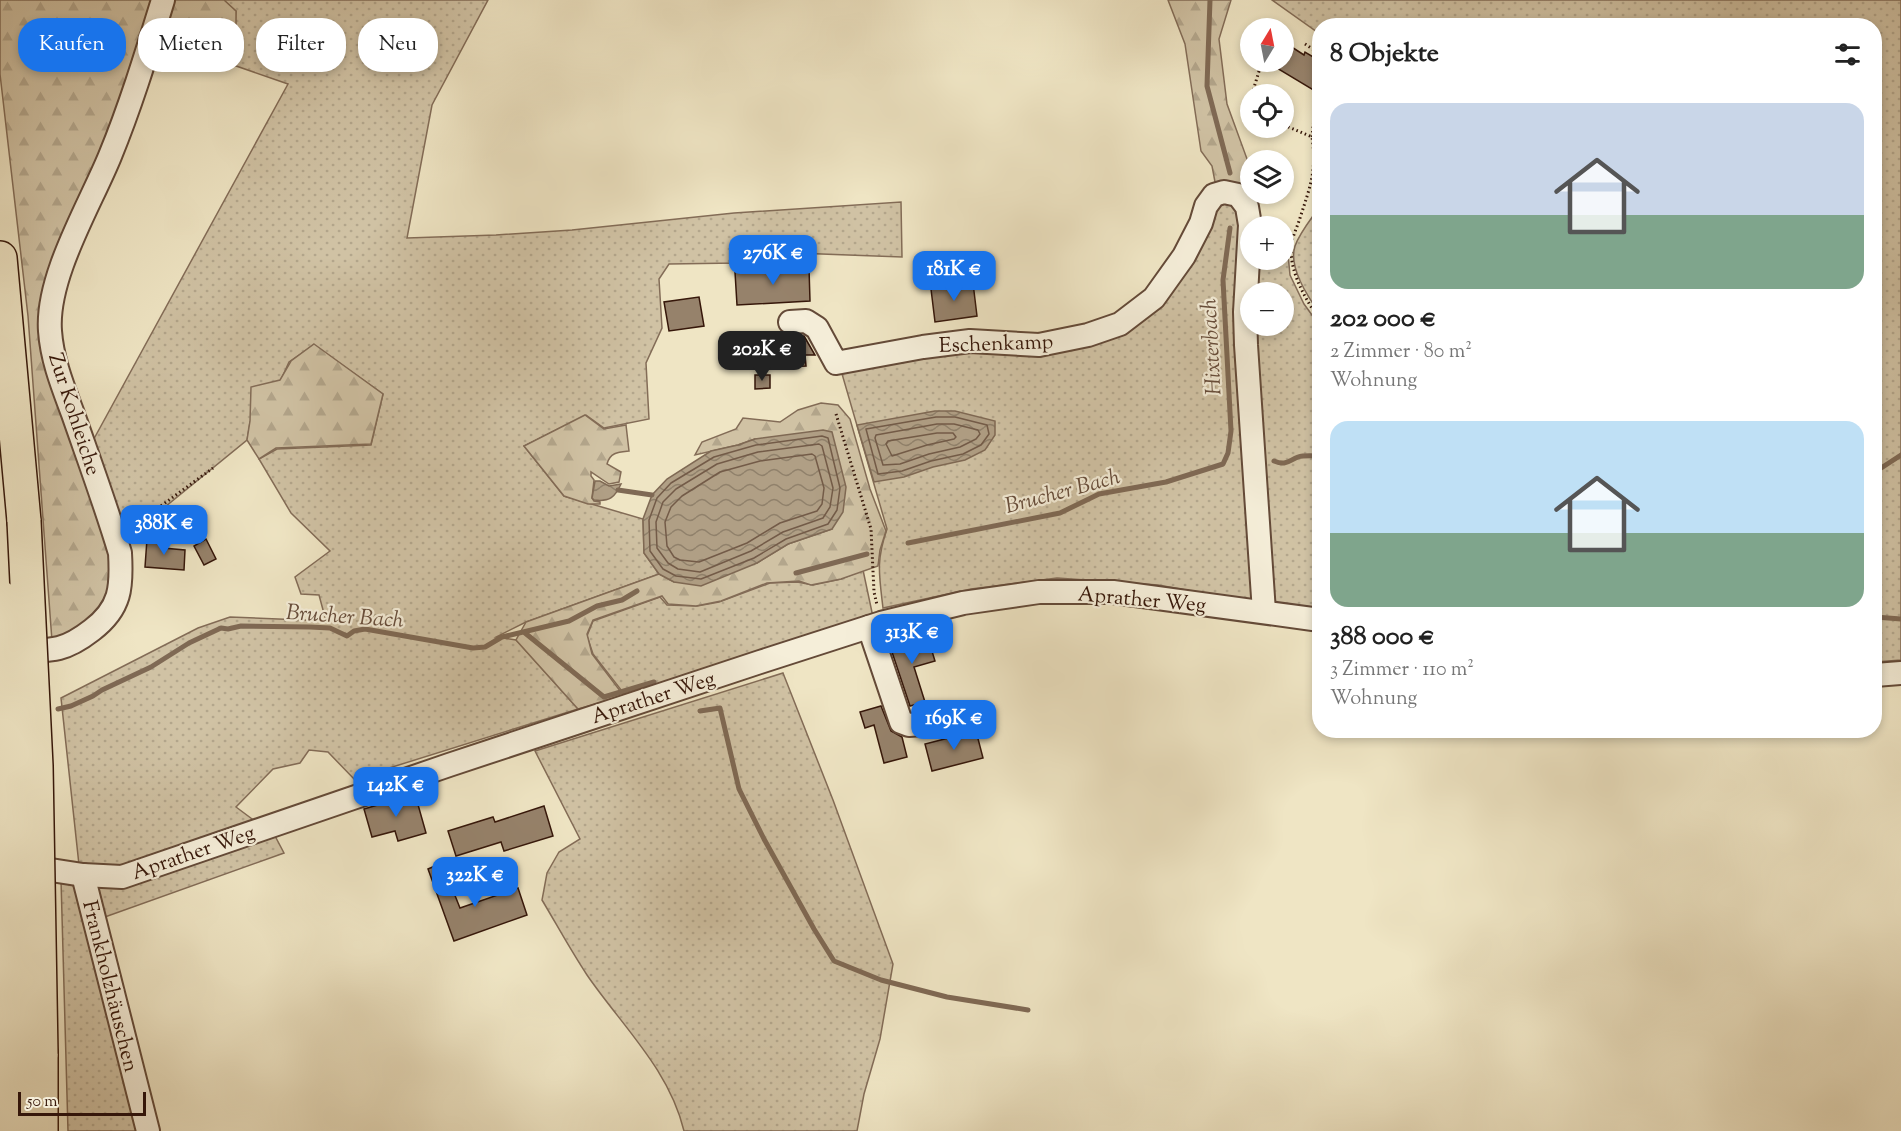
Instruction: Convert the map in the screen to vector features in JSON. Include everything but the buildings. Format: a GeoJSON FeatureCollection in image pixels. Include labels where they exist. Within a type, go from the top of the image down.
{"type":"FeatureCollection","features":[{"type":"Feature","properties":{"kind":"highway"},"geometry":{"type":"LineString","coordinates":[[0,258],[24,521],[36,766],[27,1053],[14,1131]]}},
{"type":"Feature","properties":{"kind":"highway"},"geometry":{"type":"LineString","coordinates":[[0,597],[27,1053],[41,1131]]}},
{"type":"Feature","properties":{"kind":"street","name":"Zur Kohleiche"},"geometry":{"type":"LineString","coordinates":[[0,656],[61,648],[83,637],[104,621],[117,600],[122,578],[120,553],[56,365],[50,331],[50,310],[67,254],[111,155],[163,0]]}},
{"type":"Feature","properties":{"kind":"street","name":"Eschenkamp"},"geometry":{"type":"LineString","coordinates":[[789,322],[806,321],[817,328],[836,363],[970,341],[1039,345],[1088,335],[1120,324],[1154,298],[1184,256],[1201,223],[1206,206],[1214,195],[1224,192],[1238,195],[1247,207],[1250,225],[1245,312],[1246,345],[1264,612]]}},
{"type":"Feature","properties":{"kind":"street","name":"Aprather Weg"},"geometry":{"type":"LineString","coordinates":[[0,862],[83,875],[122,876],[449,765],[875,625],[963,603],[1039,592],[1113,592],[1312,619]]}},
{"type":"Feature","properties":{"kind":"street"},"geometry":{"type":"LineString","coordinates":[[875,625],[901,722],[912,725],[950,722]]}},
{"type":"Feature","properties":{"kind":"street"},"geometry":{"type":"LineString","coordinates":[[1882,674],[1901,673]]}},
{"type":"Feature","properties":{"kind":"street","name":"Frankholzhäuschen"},"geometry":{"type":"LineString","coordinates":[[83,875],[148,1131]]}},
{"type":"Feature","properties":{"kind":"path"},"geometry":{"type":"LineString","coordinates":[[1305,44],[1312,49]]}},
{"type":"Feature","properties":{"kind":"path"},"geometry":{"type":"LineString","coordinates":[[1294,129],[1312,137]]}},
{"type":"Feature","properties":{"kind":"path"},"geometry":{"type":"LineString","coordinates":[[1294,235],[1312,183]]}},
{"type":"Feature","properties":{"kind":"path"},"geometry":{"type":"LineString","coordinates":[[1294,270],[1304,297],[1312,309]]}},
{"type":"Feature","properties":{"kind":"path"},"geometry":{"type":"LineString","coordinates":[[836,414],[871,528],[875,625]]}},
{"type":"Feature","properties":{"kind":"path"},"geometry":{"type":"LineString","coordinates":[[114,535],[135,526],[213,468]]}},
{"type":"Feature","properties":{"kind":"green space"},"geometry":{"type":"Polygon","coordinates":[[[0,0],[153,0],[147,18],[138,18],[138,47],[112,129],[40,330],[108,537],[112,584],[93,618],[52,641],[28,316],[0,74],[0,0]]]}},
{"type":"Feature","properties":{"kind":"green space"},"geometry":{"type":"Polygon","coordinates":[[[169,0],[224,0],[236,11],[236,18],[165,18],[169,0]]]}},
{"type":"Feature","properties":{"kind":"green space"},"geometry":{"type":"Polygon","coordinates":[[[223,0],[488,0],[432,105],[407,238],[572,230],[734,213],[901,202],[902,257],[739,251],[736,263],[669,264],[659,279],[662,328],[646,363],[649,419],[604,428],[586,415],[524,446],[564,496],[643,519],[644,553],[659,574],[526,622],[496,637],[516,640],[578,709],[354,779],[328,752],[309,750],[300,763],[273,769],[236,807],[275,836],[284,853],[102,918],[141,1131],[68,1131],[61,880],[79,865],[61,698],[198,628],[230,617],[326,621],[319,595],[301,594],[295,577],[330,551],[291,513],[259,459],[277,449],[371,445],[383,394],[314,345],[289,362],[281,380],[250,422],[247,440],[122,542],[90,446],[288,84],[244,69],[244,18],[236,18],[236,11],[223,0]]]}},
{"type":"Feature","properties":{"kind":"green space"},"geometry":{"type":"Polygon","coordinates":[[[1168,0],[1231,0],[1219,39],[1227,104],[1244,150],[1240,150],[1240,190],[1215,182],[1212,166],[1201,151],[1185,44],[1168,0]]]}},
{"type":"Feature","properties":{"kind":"green space"},"geometry":{"type":"Polygon","coordinates":[[[1272,0],[1901,0],[1901,660],[1882,661],[1882,18],[1312,18],[1312,28],[1272,0]]]}},
{"type":"Feature","properties":{"kind":"green space"},"geometry":{"type":"Polygon","coordinates":[[[1222,203],[1237,205],[1242,216],[1240,216],[1240,270],[1244,270],[1245,282],[1240,282],[1240,336],[1247,336],[1259,603],[1158,585],[1057,578],[971,589],[883,608],[879,568],[887,529],[840,367],[1123,334],[1222,203]]]}},
{"type":"Feature","properties":{"kind":"green space"},"geometry":{"type":"Polygon","coordinates":[[[1312,218],[1312,302],[1300,282],[1294,263],[1295,246],[1312,218]]]}},
{"type":"Feature","properties":{"kind":"green space"},"geometry":{"type":"Polygon","coordinates":[[[1252,270],[1290,270],[1293,282],[1252,282],[1252,270]]]}},
{"type":"Feature","properties":{"kind":"green space"},"geometry":{"type":"Polygon","coordinates":[[[1294,283],[1312,315],[1312,610],[1271,603],[1254,336],[1294,336],[1294,283]]]}},
{"type":"Feature","properties":{"kind":"green space"},"geometry":{"type":"Polygon","coordinates":[[[314,344],[383,394],[371,444],[276,448],[259,459],[247,440],[251,387],[280,380],[291,361],[314,344]]]}},
{"type":"Feature","properties":{"kind":"green space"},"geometry":{"type":"Polygon","coordinates":[[[821,403],[838,405],[850,419],[870,489],[886,531],[878,566],[841,579],[811,585],[799,581],[767,583],[721,601],[696,606],[668,604],[662,596],[593,620],[587,634],[592,654],[624,696],[578,709],[516,640],[526,622],[659,574],[674,582],[757,563],[788,544],[832,529],[755,439],[695,455],[702,442],[736,429],[743,418],[780,422],[798,410],[821,403]]]}},
{"type":"Feature","properties":{"kind":"green space"},"geometry":{"type":"Polygon","coordinates":[[[585,415],[604,429],[626,425],[629,451],[618,452],[608,460],[607,464],[621,472],[619,482],[609,484],[591,472],[594,480],[592,498],[600,504],[588,504],[564,496],[524,446],[585,415]]]}},
{"type":"Feature","properties":{"kind":"green space"},"geometry":{"type":"Polygon","coordinates":[[[863,570],[873,617],[625,695],[593,654],[587,636],[593,621],[660,597],[667,605],[697,606],[719,602],[770,583],[797,582],[813,585],[841,579],[863,570]]]}},
{"type":"Feature","properties":{"kind":"green space"},"geometry":{"type":"Polygon","coordinates":[[[783,673],[833,800],[893,964],[880,1039],[864,1094],[857,1131],[684,1131],[677,1109],[656,1068],[587,975],[542,900],[547,873],[559,852],[580,839],[535,751],[783,673]]]}},
{"type":"Feature","properties":{"kind":"water"},"geometry":{"type":"Polygon","coordinates":[[[935,411],[955,411],[995,421],[995,435],[985,450],[965,460],[933,467],[904,477],[874,482],[857,425],[935,411]]]}},
{"type":"Feature","properties":{"kind":"water"},"geometry":{"type":"Polygon","coordinates":[[[823,430],[832,432],[846,487],[843,512],[832,529],[788,544],[757,563],[701,586],[674,582],[659,574],[644,553],[643,519],[652,495],[667,479],[711,451],[755,439],[823,430]]]}},
{"type":"Feature","properties":{"kind":"water"},"geometry":{"type":"Polygon","coordinates":[[[595,481],[609,486],[621,484],[611,498],[594,500],[592,498],[595,481]]]}},
{"type":"Feature","properties":{"kind":"waterway","name":"Hixterbach"},"geometry":{"type":"LineString","coordinates":[[1210,0],[1207,86],[1230,173]]}},
{"type":"Feature","properties":{"kind":"waterway","name":"Brucher Bach"},"geometry":{"type":"LineString","coordinates":[[908,543],[1060,513],[1099,494],[1166,482],[1223,464],[1228,453],[1231,431],[1223,280],[1230,228]]}},
{"type":"Feature","properties":{"kind":"waterway","name":"Brucher Bach"},"geometry":{"type":"LineString","coordinates":[[1882,467],[1901,455]]}},
{"type":"Feature","properties":{"kind":"waterway","name":"Brucher Bach"},"geometry":{"type":"LineString","coordinates":[[1274,461],[1284,463],[1300,456],[1312,456]]}},
{"type":"Feature","properties":{"kind":"waterway"},"geometry":{"type":"LineString","coordinates":[[618,490],[652,495]]}},
{"type":"Feature","properties":{"kind":"waterway","name":"Brucher Bach"},"geometry":{"type":"LineString","coordinates":[[796,573],[867,554]]}},
{"type":"Feature","properties":{"kind":"waterway","name":"Brucher Bach"},"geometry":{"type":"LineString","coordinates":[[58,709],[93,696],[221,628],[241,626],[330,628],[347,636],[354,631],[365,629],[473,648],[485,647],[502,637],[569,621],[597,606],[622,600],[637,591]]}},
{"type":"Feature","properties":{"kind":"waterway"},"geometry":{"type":"LineString","coordinates":[[1882,618],[1901,619]]}},
{"type":"Feature","properties":{"kind":"waterway"},"geometry":{"type":"LineString","coordinates":[[525,633],[604,697],[654,682]]}},
{"type":"Feature","properties":{"kind":"waterway"},"geometry":{"type":"LineString","coordinates":[[700,711],[720,708],[739,789],[764,839],[834,961],[881,980],[947,997],[1028,1010]]}}]}
